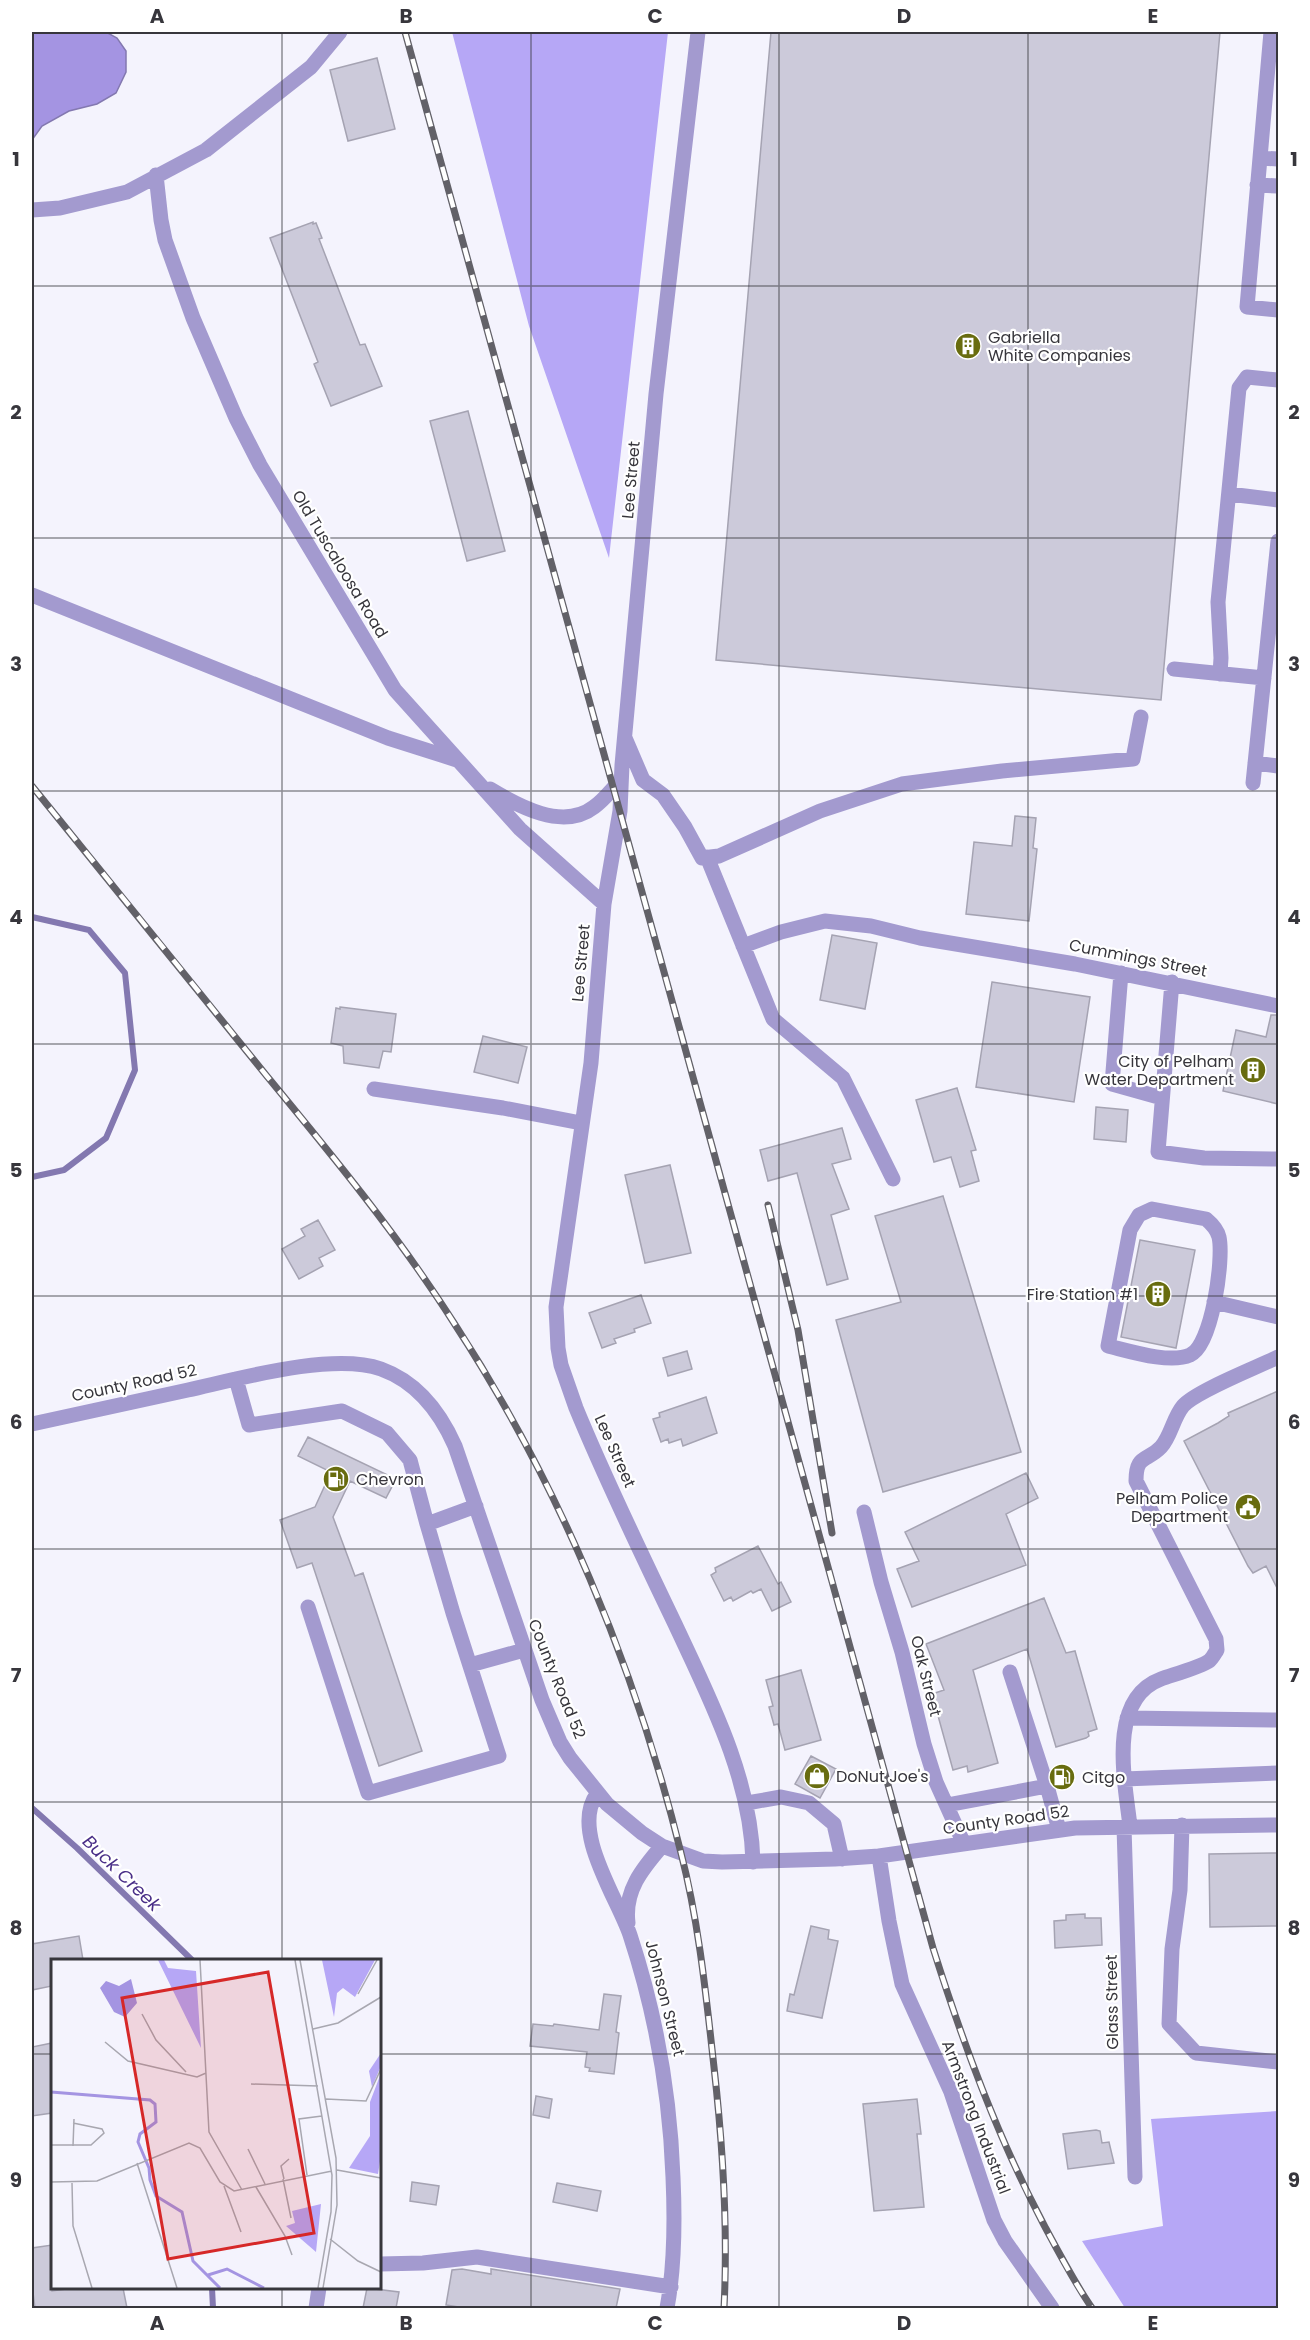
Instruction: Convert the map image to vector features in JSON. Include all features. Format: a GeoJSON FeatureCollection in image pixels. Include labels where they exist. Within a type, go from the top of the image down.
{"type":"FeatureCollection","features":[{"type":"Feature","properties":{"kind":"street"},"geometry":{"type":"LineString","coordinates":[[32,210],[60,208],[127,192],[206,150],[310,67],[340,32]]}},
{"type":"Feature","properties":{"kind":"street","name":"Lee Street"},"geometry":{"type":"LineString","coordinates":[[698,32],[656,394],[620,781],[620,811],[604,904],[591,1063],[556,1306],[561,1365],[576,1408],[594,1452],[720,1724],[747,1803],[752,1833],[753,1862]]}},
{"type":"Feature","properties":{"kind":"street"},"geometry":{"type":"LineString","coordinates":[[1271,32],[1247,307],[1278,310]]}},
{"type":"Feature","properties":{"kind":"street"},"geometry":{"type":"LineString","coordinates":[[1260,158],[1278,159]]}},
{"type":"Feature","properties":{"kind":"street","name":"Old Tuscaloosa Road"},"geometry":{"type":"LineString","coordinates":[[156,175],[165,240],[189,307],[236,418],[260,465],[395,690],[520,830],[604,904]]}},
{"type":"Feature","properties":{"kind":"street"},"geometry":{"type":"LineString","coordinates":[[1257,185],[1278,186]]}},
{"type":"Feature","properties":{"kind":"street"},"geometry":{"type":"LineString","coordinates":[[1220,674],[1218,602],[1239,388],[1247,377],[1278,380]]}},
{"type":"Feature","properties":{"kind":"street"},"geometry":{"type":"LineString","coordinates":[[1229,494],[1278,500]]}},
{"type":"Feature","properties":{"kind":"street"},"geometry":{"type":"LineString","coordinates":[[1252,783],[1275,604],[1278,548]]}},
{"type":"Feature","properties":{"kind":"street"},"geometry":{"type":"LineString","coordinates":[[32,595],[388,738],[459,761],[489,789],[509,801],[550,815],[571,817],[593,808],[620,781]]}},
{"type":"Feature","properties":{"kind":"street"},"geometry":{"type":"LineString","coordinates":[[1174,669],[1264,678]]}},
{"type":"Feature","properties":{"kind":"street"},"geometry":{"type":"LineString","coordinates":[[625,738],[643,780],[663,795],[685,827],[702,858],[719,856],[820,811],[902,784],[1002,771],[1133,759],[1142,717]]}},
{"type":"Feature","properties":{"kind":"street"},"geometry":{"type":"LineString","coordinates":[[1255,763],[1278,766]]}},
{"type":"Feature","properties":{"kind":"street"},"geometry":{"type":"LineString","coordinates":[[707,857],[772,1019],[843,1078],[893,1179]]}},
{"type":"Feature","properties":{"kind":"street","name":"Cummings Street"},"geometry":{"type":"LineString","coordinates":[[743,945],[781,932],[825,921],[871,926],[920,938],[1172,982],[1278,1005]]}},
{"type":"Feature","properties":{"kind":"street"},"geometry":{"type":"LineString","coordinates":[[1121,973],[1112,1084],[1162,1098]]}},
{"type":"Feature","properties":{"kind":"street"},"geometry":{"type":"LineString","coordinates":[[1172,982],[1158,1152],[1204,1158],[1278,1160]]}},
{"type":"Feature","properties":{"kind":"street"},"geometry":{"type":"LineString","coordinates":[[374,1089],[503,1108],[581,1123]]}},
{"type":"Feature","properties":{"kind":"street"},"geometry":{"type":"LineString","coordinates":[[1152,1209],[1206,1219],[1213,1224],[1219,1236],[1221,1252],[1214,1302],[1203,1342],[1191,1355],[1171,1359],[1108,1346],[1130,1230],[1139,1215],[1152,1209]]}},
{"type":"Feature","properties":{"kind":"street"},"geometry":{"type":"LineString","coordinates":[[1214,1302],[1278,1317]]}},
{"type":"Feature","properties":{"kind":"street"},"geometry":{"type":"LineString","coordinates":[[1278,1357],[1185,1404],[1160,1449],[1138,1463],[1136,1481],[1216,1639],[1217,1650],[1209,1661],[1153,1682],[1135,1698],[1127,1718],[1278,1720]]}},
{"type":"Feature","properties":{"kind":"street","name":"County Road 52"},"geometry":{"type":"LineString","coordinates":[[32,1424],[236,1379],[328,1363],[344,1363],[380,1369],[401,1379],[415,1389],[439,1414],[455,1446],[524,1650],[560,1742],[597,1794],[642,1833],[682,1855],[703,1861],[842,1859],[879,1856],[1059,1830],[1127,1826],[1278,1825]]}},
{"type":"Feature","properties":{"kind":"street"},"geometry":{"type":"LineString","coordinates":[[236,1379],[249,1425],[342,1411],[387,1433],[410,1460],[427,1524],[499,1756],[368,1793],[308,1607]]}},
{"type":"Feature","properties":{"kind":"street"},"geometry":{"type":"LineString","coordinates":[[427,1524],[477,1506]]}},
{"type":"Feature","properties":{"kind":"street","name":"Oak Street"},"geometry":{"type":"LineString","coordinates":[[864,1512],[880,1582],[902,1652],[924,1744],[936,1782],[964,1844]]}},
{"type":"Feature","properties":{"kind":"street"},"geometry":{"type":"LineString","coordinates":[[470,1665],[524,1650]]}},
{"type":"Feature","properties":{"kind":"street"},"geometry":{"type":"LineString","coordinates":[[1010,1672],[1059,1830]]}},
{"type":"Feature","properties":{"kind":"street","name":"Glass Street"},"geometry":{"type":"LineString","coordinates":[[1127,1718],[1123,1750],[1127,1826],[1135,2177]]}},
{"type":"Feature","properties":{"kind":"street"},"geometry":{"type":"LineString","coordinates":[[1124,1779],[1278,1773]]}},
{"type":"Feature","properties":{"kind":"street"},"geometry":{"type":"LineString","coordinates":[[947,1805],[1047,1786]]}},
{"type":"Feature","properties":{"kind":"street","name":"Johnson Street"},"geometry":{"type":"LineString","coordinates":[[597,1794],[590,1809],[590,1833],[598,1859],[629,1932],[644,1981],[664,2069],[671,2132],[675,2220],[671,2287],[667,2308]]}},
{"type":"Feature","properties":{"kind":"street"},"geometry":{"type":"LineString","coordinates":[[747,1803],[781,1797],[809,1803],[834,1824],[842,1859]]}},
{"type":"Feature","properties":{"kind":"street"},"geometry":{"type":"LineString","coordinates":[[1182,1825],[1180,1890],[1172,1949],[1169,2024],[1196,2053],[1278,2062]]}},
{"type":"Feature","properties":{"kind":"street"},"geometry":{"type":"LineString","coordinates":[[629,1932],[628,1902],[634,1883],[644,1866],[662,1846]]}},
{"type":"Feature","properties":{"kind":"street","name":"Armstrong Industrial"},"geometry":{"type":"LineString","coordinates":[[879,1856],[888,1921],[902,1984],[951,2092],[994,2220],[1005,2241],[1052,2308]]}},
{"type":"Feature","properties":{"kind":"street"},"geometry":{"type":"LineString","coordinates":[[381,2264],[423,2263],[477,2257],[671,2287]]}},
{"type":"Feature","properties":{"kind":"street"},"geometry":{"type":"LineString","coordinates":[[316,2308],[319,2289]]}},
{"type":"Feature","properties":{"kind":"shaded area"},"geometry":{"type":"Polygon","coordinates":[[[32,32],[106,32],[117,38],[126,51],[126,72],[116,93],[97,104],[69,111],[42,126],[32,140],[32,32]]]}},
{"type":"Feature","properties":{"kind":"shaded area"},"geometry":{"type":"Polygon","coordinates":[[[452,32],[668,32],[609,558],[529,326],[452,32]]]}},
{"type":"Feature","properties":{"kind":"shaded area"},"geometry":{"type":"Polygon","coordinates":[[[1278,2111],[1278,2308],[1125,2308],[1082,2241],[1163,2226],[1151,2119],[1278,2111]]]}},
{"type":"Feature","properties":{"kind":"building","name":"Gabriella White Companies"},"geometry":{"type":"Polygon","coordinates":[[[771,32],[1220,32],[1161,700],[716,660],[771,32]]]}},
{"type":"Feature","properties":{"kind":"building"},"geometry":{"type":"Polygon","coordinates":[[[377,58],[395,129],[348,141],[330,70],[377,58]]]}},
{"type":"Feature","properties":{"kind":"building"},"geometry":{"type":"Polygon","coordinates":[[[313,222],[313,224],[316,223],[322,238],[319,239],[360,345],[365,344],[382,386],[331,406],[314,364],[318,362],[270,238],[313,222]]]}},
{"type":"Feature","properties":{"kind":"building"},"geometry":{"type":"Polygon","coordinates":[[[468,411],[505,551],[467,561],[430,421],[468,411]]]}},
{"type":"Feature","properties":{"kind":"building"},"geometry":{"type":"Polygon","coordinates":[[[1015,816],[1036,818],[1033,848],[1037,849],[1029,921],[966,914],[974,842],[1012,846],[1015,816]]]}},
{"type":"Feature","properties":{"kind":"building"},"geometry":{"type":"Polygon","coordinates":[[[832,935],[877,943],[865,1009],[820,1000],[832,935]]]}},
{"type":"Feature","properties":{"kind":"building"},"geometry":{"type":"Polygon","coordinates":[[[992,982],[1090,997],[1074,1102],[976,1087],[992,982]]]}},
{"type":"Feature","properties":{"kind":"building"},"geometry":{"type":"Polygon","coordinates":[[[340,1007],[396,1014],[391,1052],[383,1051],[379,1068],[344,1063],[343,1046],[331,1043],[336,1008],[340,1009],[340,1007]]]}},
{"type":"Feature","properties":{"kind":"building","name":"City of Pelham Water Department"},"geometry":{"type":"Polygon","coordinates":[[[1271,1015],[1278,1015],[1278,1104],[1223,1091],[1236,1030],[1266,1037],[1271,1015]]]}},
{"type":"Feature","properties":{"kind":"building"},"geometry":{"type":"Polygon","coordinates":[[[483,1036],[527,1047],[518,1083],[474,1072],[483,1036]]]}},
{"type":"Feature","properties":{"kind":"building"},"geometry":{"type":"Polygon","coordinates":[[[957,1088],[976,1150],[971,1151],[979,1181],[960,1187],[951,1157],[934,1162],[916,1100],[957,1088]]]}},
{"type":"Feature","properties":{"kind":"building"},"geometry":{"type":"Polygon","coordinates":[[[1096,1107],[1128,1110],[1126,1142],[1094,1139],[1096,1107]]]}},
{"type":"Feature","properties":{"kind":"building"},"geometry":{"type":"Polygon","coordinates":[[[842,1128],[851,1159],[832,1164],[849,1209],[831,1215],[848,1279],[827,1285],[797,1173],[768,1181],[760,1150],[842,1128]]]}},
{"type":"Feature","properties":{"kind":"building"},"geometry":{"type":"Polygon","coordinates":[[[670,1165],[691,1253],[645,1263],[625,1175],[670,1165]]]}},
{"type":"Feature","properties":{"kind":"building"},"geometry":{"type":"Polygon","coordinates":[[[943,1196],[1021,1452],[883,1492],[836,1320],[901,1302],[875,1216],[943,1196]]]}},
{"type":"Feature","properties":{"kind":"building"},"geometry":{"type":"Polygon","coordinates":[[[318,1220],[335,1250],[319,1258],[323,1266],[299,1279],[282,1249],[305,1236],[301,1229],[318,1220]]]}},
{"type":"Feature","properties":{"kind":"building","name":"Fire Station #1"},"geometry":{"type":"Polygon","coordinates":[[[1140,1240],[1195,1250],[1176,1348],[1121,1337],[1140,1240]]]}},
{"type":"Feature","properties":{"kind":"building"},"geometry":{"type":"Polygon","coordinates":[[[641,1295],[651,1323],[634,1329],[635,1332],[614,1339],[616,1343],[602,1348],[589,1313],[641,1295]]]}},
{"type":"Feature","properties":{"kind":"building"},"geometry":{"type":"Polygon","coordinates":[[[687,1351],[692,1369],[668,1376],[663,1358],[687,1351]]]}},
{"type":"Feature","properties":{"kind":"building","name":"Pelham Police Department"},"geometry":{"type":"Polygon","coordinates":[[[1278,1391],[1278,1590],[1266,1566],[1253,1573],[1248,1566],[1184,1441],[1229,1416],[1228,1413],[1278,1391]]]}},
{"type":"Feature","properties":{"kind":"building"},"geometry":{"type":"Polygon","coordinates":[[[706,1397],[717,1433],[683,1446],[681,1439],[669,1443],[668,1439],[661,1442],[653,1419],[660,1417],[659,1413],[706,1397]]]}},
{"type":"Feature","properties":{"kind":"building"},"geometry":{"type":"Polygon","coordinates":[[[308,1437],[396,1479],[386,1498],[350,1481],[333,1517],[355,1576],[363,1573],[422,1751],[379,1766],[312,1563],[297,1568],[280,1520],[315,1507],[331,1472],[298,1456],[308,1437]]]}},
{"type":"Feature","properties":{"kind":"building"},"geometry":{"type":"Polygon","coordinates":[[[1026,1473],[1038,1498],[1006,1514],[1026,1565],[912,1607],[897,1569],[919,1561],[905,1532],[1026,1473]]]}},
{"type":"Feature","properties":{"kind":"building"},"geometry":{"type":"Polygon","coordinates":[[[758,1546],[778,1584],[781,1582],[791,1602],[772,1611],[761,1589],[753,1593],[751,1591],[733,1601],[731,1597],[724,1601],[711,1575],[716,1572],[715,1568],[758,1546]]]}},
{"type":"Feature","properties":{"kind":"building"},"geometry":{"type":"Polygon","coordinates":[[[1044,1598],[1066,1653],[1075,1651],[1097,1729],[1088,1732],[1089,1736],[1086,1738],[1056,1747],[1027,1649],[973,1670],[998,1763],[968,1772],[967,1766],[953,1770],[932,1694],[944,1690],[926,1644],[1044,1598]]]}},
{"type":"Feature","properties":{"kind":"building"},"geometry":{"type":"Polygon","coordinates":[[[801,1670],[821,1740],[785,1750],[778,1724],[774,1725],[769,1707],[773,1706],[766,1680],[801,1670]]]}},
{"type":"Feature","properties":{"kind":"building"},"geometry":{"type":"Polygon","coordinates":[[[811,1756],[836,1769],[820,1798],[795,1784],[811,1756]]]}},
{"type":"Feature","properties":{"kind":"building"},"geometry":{"type":"Polygon","coordinates":[[[1278,1853],[1278,1926],[1210,1927],[1209,1854],[1278,1853]]]}},
{"type":"Feature","properties":{"kind":"building"},"geometry":{"type":"Polygon","coordinates":[[[1085,1914],[1085,1918],[1101,1918],[1102,1945],[1055,1948],[1054,1921],[1066,1920],[1066,1915],[1085,1914]]]}},
{"type":"Feature","properties":{"kind":"building"},"geometry":{"type":"Polygon","coordinates":[[[811,1926],[829,1930],[828,1939],[838,1941],[822,2018],[787,2011],[790,1994],[794,1995],[811,1926]]]}},
{"type":"Feature","properties":{"kind":"building"},"geometry":{"type":"Polygon","coordinates":[[[79,1936],[83,1959],[51,1959],[51,1986],[32,1990],[32,1944],[79,1936]]]}},
{"type":"Feature","properties":{"kind":"building"},"geometry":{"type":"Polygon","coordinates":[[[604,1994],[621,1996],[614,2074],[589,2071],[590,2068],[585,2067],[587,2052],[530,2046],[533,2024],[553,2026],[554,2024],[599,2030],[604,1994]]]}},
{"type":"Feature","properties":{"kind":"building"},"geometry":{"type":"Polygon","coordinates":[[[51,2043],[51,2113],[32,2116],[32,2047],[51,2043]]]}},
{"type":"Feature","properties":{"kind":"building"},"geometry":{"type":"Polygon","coordinates":[[[536,2096],[552,2099],[549,2118],[533,2115],[536,2096]]]}},
{"type":"Feature","properties":{"kind":"building"},"geometry":{"type":"Polygon","coordinates":[[[917,2099],[921,2134],[917,2134],[924,2207],[874,2211],[863,2104],[917,2099]]]}},
{"type":"Feature","properties":{"kind":"building"},"geometry":{"type":"Polygon","coordinates":[[[1100,2131],[1102,2143],[1109,2142],[1114,2163],[1068,2169],[1063,2134],[1100,2131]]]}},
{"type":"Feature","properties":{"kind":"building"},"geometry":{"type":"Polygon","coordinates":[[[412,2182],[439,2186],[436,2205],[410,2201],[412,2182]]]}},
{"type":"Feature","properties":{"kind":"building"},"geometry":{"type":"Polygon","coordinates":[[[557,2183],[601,2191],[597,2211],[553,2202],[557,2183]]]}},
{"type":"Feature","properties":{"kind":"building"},"geometry":{"type":"Polygon","coordinates":[[[51,2245],[52,2291],[123,2289],[127,2308],[35,2308],[32,2285],[32,2248],[51,2245]]]}},
{"type":"Feature","properties":{"kind":"building"},"geometry":{"type":"Polygon","coordinates":[[[462,2269],[491,2274],[491,2269],[620,2289],[616,2308],[465,2308],[446,2305],[452,2270],[462,2269]]]}},
{"type":"Feature","properties":{"kind":"building"},"geometry":{"type":"Polygon","coordinates":[[[367,2289],[399,2292],[396,2308],[363,2308],[367,2289]]]}},
{"type":"Feature","properties":{"kind":"waterway","name":"Buck Creek"},"geometry":{"type":"LineString","coordinates":[[32,917],[89,930],[125,973],[135,1070],[106,1138],[64,1170],[32,1177]]}},
{"type":"Feature","properties":{"kind":"waterway","name":"Buck Creek"},"geometry":{"type":"LineString","coordinates":[[32,1808],[77,1848],[191,1959]]}},
{"type":"Feature","properties":{"kind":"waterway","name":"Buck Creek"},"geometry":{"type":"LineString","coordinates":[[212,2289],[213,2308]]}},
{"type":"Feature","properties":{"kind":"railway"},"geometry":{"type":"LineString","coordinates":[[405,32],[933,1948],[956,2019],[1011,2158],[1055,2246],[1092,2308]]}},
{"type":"Feature","properties":{"kind":"railway"},"geometry":{"type":"LineString","coordinates":[[32,786],[340,1165],[410,1258],[433,1290],[492,1384],[560,1512],[590,1578],[641,1714],[681,1853],[693,1906],[720,2127],[725,2218],[724,2308]]}},
{"type":"Feature","properties":{"kind":"railway"},"geometry":{"type":"LineString","coordinates":[[768,1205],[798,1330],[832,1533]]}},
{"type":"Feature","properties":{"kind":"place","name":"Gabriella White Companies"},"geometry":{"type":"Point","coordinates":[968,346]}},
{"type":"Feature","properties":{"kind":"place","name":"City of Pelham Water Department"},"geometry":{"type":"Point","coordinates":[1253,1070]}},
{"type":"Feature","properties":{"kind":"place","name":"Fire Station #1"},"geometry":{"type":"Point","coordinates":[1158,1294]}},
{"type":"Feature","properties":{"kind":"place","name":"Chevron"},"geometry":{"type":"Point","coordinates":[336,1479]}},
{"type":"Feature","properties":{"kind":"place","name":"Pelham Police Department"},"geometry":{"type":"Point","coordinates":[1248,1507]}},
{"type":"Feature","properties":{"kind":"place","name":"DoNut Joe's"},"geometry":{"type":"Point","coordinates":[817,1776]}},
{"type":"Feature","properties":{"kind":"place","name":"Citgo"},"geometry":{"type":"Point","coordinates":[1062,1777]}}]}
